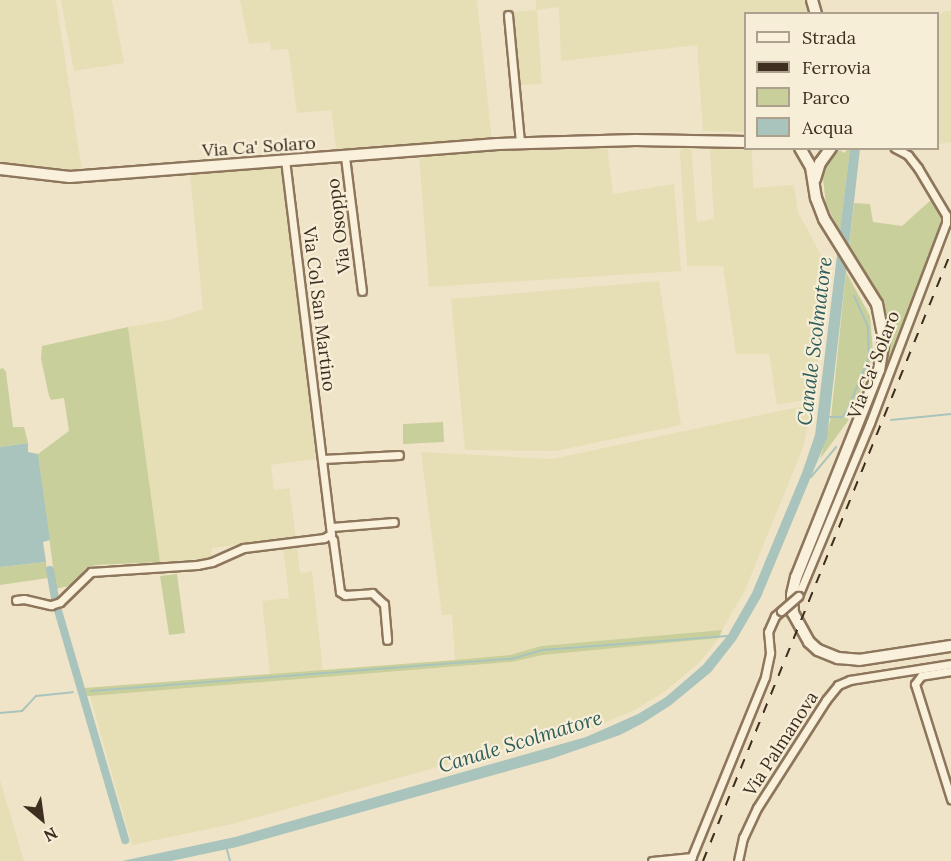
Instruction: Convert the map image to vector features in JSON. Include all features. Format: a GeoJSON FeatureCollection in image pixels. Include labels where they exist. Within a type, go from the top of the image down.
{"type":"FeatureCollection","features":[{"type":"Feature","properties":{"kind":"street"},"geometry":{"type":"LineString","coordinates":[[508,15],[520,143]]}},
{"type":"Feature","properties":{"kind":"street","name":"Via Ca' Solaro"},"geometry":{"type":"LineString","coordinates":[[0,170],[70,177],[520,143],[636,140],[744,142]]}},
{"type":"Feature","properties":{"kind":"street","name":"Via Ca' Solaro"},"geometry":{"type":"LineString","coordinates":[[691,859],[765,676],[770,653],[768,632],[775,616],[798,596],[874,413],[946,223],[946,215],[918,168],[908,155],[899,150]]}},
{"type":"Feature","properties":{"kind":"street","name":"Via Ca' Solaro"},"geometry":{"type":"LineString","coordinates":[[815,183],[829,152],[802,151],[815,183],[819,208],[879,312],[884,339],[883,358],[800,565],[792,595],[793,613],[809,642],[818,650],[838,658],[859,660],[951,646]]}},
{"type":"Feature","properties":{"kind":"street","name":"Via Osoppo"},"geometry":{"type":"LineString","coordinates":[[345,157],[362,291]]}},
{"type":"Feature","properties":{"kind":"street","name":"Via Col San Martino"},"geometry":{"type":"LineString","coordinates":[[285,162],[332,527],[330,536]]}},
{"type":"Feature","properties":{"kind":"street"},"geometry":{"type":"LineString","coordinates":[[323,459],[399,455]]}},
{"type":"Feature","properties":{"kind":"street"},"geometry":{"type":"LineString","coordinates":[[332,527],[394,522]]}},
{"type":"Feature","properties":{"kind":"street"},"geometry":{"type":"LineString","coordinates":[[16,600],[24,599],[51,605],[60,602],[91,572],[197,565],[212,562],[244,548],[330,536],[333,540],[340,592],[345,595],[372,593],[384,604],[387,640]]}},
{"type":"Feature","properties":{"kind":"street","name":"Via Palmanova"},"geometry":{"type":"LineString","coordinates":[[738,861],[743,838],[757,808],[838,685],[850,680],[951,664]]}},
{"type":"Feature","properties":{"kind":"street"},"geometry":{"type":"LineString","coordinates":[[951,671],[921,676],[915,684],[951,799]]}},
{"type":"Feature","properties":{"kind":"street"},"geometry":{"type":"LineString","coordinates":[[652,861],[671,857],[691,859]]}},
{"type":"Feature","properties":{"kind":"shaded area"},"geometry":{"type":"Polygon","coordinates":[[[0,0],[56,0],[82,171],[59,171],[0,163],[0,0]]]}},
{"type":"Feature","properties":{"kind":"shaded area"},"geometry":{"type":"Polygon","coordinates":[[[61,0],[112,0],[124,63],[74,71],[61,0]]]}},
{"type":"Feature","properties":{"kind":"shaded area"},"geometry":{"type":"Polygon","coordinates":[[[240,0],[477,0],[492,140],[337,153],[331,110],[297,113],[288,49],[271,50],[270,42],[249,44],[240,0]]]}},
{"type":"Feature","properties":{"kind":"shaded area"},"geometry":{"type":"Polygon","coordinates":[[[536,0],[804,0],[807,12],[744,12],[744,132],[703,131],[697,45],[561,61],[559,7],[537,10],[542,84],[520,85],[512,12],[536,10],[536,0]]]}},
{"type":"Feature","properties":{"kind":"shaded area"},"geometry":{"type":"Polygon","coordinates":[[[944,11],[951,11],[951,142],[939,144],[939,16],[944,11]]]}},
{"type":"Feature","properties":{"kind":"shaded area"},"geometry":{"type":"Polygon","coordinates":[[[691,143],[697,222],[714,219],[710,150],[716,147],[752,150],[753,188],[794,185],[798,212],[828,268],[814,398],[777,405],[769,354],[736,354],[723,266],[687,266],[680,152],[684,144],[691,143]]]}},
{"type":"Feature","properties":{"kind":"shaded area"},"geometry":{"type":"Polygon","coordinates":[[[607,146],[613,194],[674,184],[681,271],[429,287],[419,154],[493,148],[607,146]]]}},
{"type":"Feature","properties":{"kind":"shaded area"},"geometry":{"type":"Polygon","coordinates":[[[282,168],[320,458],[271,465],[274,490],[289,488],[296,538],[212,548],[211,558],[160,562],[128,327],[169,320],[203,309],[190,174],[282,168]]]}},
{"type":"Feature","properties":{"kind":"shaded area"},"geometry":{"type":"Polygon","coordinates":[[[659,281],[681,425],[555,451],[465,450],[451,299],[659,281]]]}},
{"type":"Feature","properties":{"kind":"shaded area"},"geometry":{"type":"Polygon","coordinates":[[[813,404],[803,448],[745,590],[722,630],[541,646],[510,655],[455,660],[452,615],[442,615],[421,452],[552,459],[813,404]]]}},
{"type":"Feature","properties":{"kind":"shaded area"},"geometry":{"type":"Polygon","coordinates":[[[297,545],[300,573],[312,571],[323,670],[270,674],[262,601],[289,598],[283,546],[297,545]]]}},
{"type":"Feature","properties":{"kind":"shaded area"},"geometry":{"type":"Polygon","coordinates":[[[719,638],[700,662],[664,692],[635,710],[585,731],[532,745],[531,741],[232,824],[132,845],[90,696],[511,662],[543,655],[719,638]]]}},
{"type":"Feature","properties":{"kind":"shaded area"},"geometry":{"type":"Polygon","coordinates":[[[0,780],[24,861],[0,861],[0,780]]]}},
{"type":"Feature","properties":{"kind":"green space"},"geometry":{"type":"Polygon","coordinates":[[[840,150],[844,153],[850,150],[840,232],[826,204],[822,171],[836,152],[840,150]]]}},
{"type":"Feature","properties":{"kind":"green space"},"geometry":{"type":"Polygon","coordinates":[[[932,199],[942,217],[939,231],[884,376],[889,346],[888,325],[874,288],[849,247],[854,203],[870,204],[873,222],[902,226],[932,199]]]}},
{"type":"Feature","properties":{"kind":"green space"},"geometry":{"type":"Polygon","coordinates":[[[846,272],[870,316],[873,350],[868,373],[848,421],[820,459],[831,417],[846,272]]]}},
{"type":"Feature","properties":{"kind":"green space"},"geometry":{"type":"Polygon","coordinates":[[[128,327],[160,562],[96,565],[86,568],[73,585],[56,589],[38,454],[69,431],[64,398],[51,400],[49,396],[41,359],[42,346],[128,327]]]}},
{"type":"Feature","properties":{"kind":"green space"},"geometry":{"type":"Polygon","coordinates":[[[3,368],[6,372],[13,427],[24,427],[28,443],[0,447],[0,369],[3,368]]]}},
{"type":"Feature","properties":{"kind":"green space"},"geometry":{"type":"Polygon","coordinates":[[[443,422],[444,442],[403,444],[403,424],[443,422]]]}},
{"type":"Feature","properties":{"kind":"green space"},"geometry":{"type":"Polygon","coordinates":[[[46,562],[48,578],[0,585],[0,567],[46,562]]]}},
{"type":"Feature","properties":{"kind":"green space"},"geometry":{"type":"Polygon","coordinates":[[[177,574],[185,633],[169,635],[160,576],[177,574]]]}},
{"type":"Feature","properties":{"kind":"green space"},"geometry":{"type":"Polygon","coordinates":[[[722,630],[719,638],[543,655],[511,662],[90,696],[86,696],[84,688],[510,655],[541,646],[722,630]]]}},
{"type":"Feature","properties":{"kind":"water"},"geometry":{"type":"Polygon","coordinates":[[[850,150],[860,150],[827,438],[761,597],[736,640],[711,672],[671,705],[643,723],[620,735],[551,759],[237,847],[171,861],[122,861],[235,837],[586,737],[638,714],[666,697],[703,665],[728,635],[752,593],[802,473],[815,435],[850,150]]]}},
{"type":"Feature","properties":{"kind":"water"},"geometry":{"type":"Polygon","coordinates":[[[28,443],[28,452],[38,454],[50,540],[43,542],[46,562],[0,567],[0,447],[28,443]]]}},
{"type":"Feature","properties":{"kind":"waterway"},"geometry":{"type":"LineString","coordinates":[[829,417],[842,417],[847,411],[869,357],[868,327],[854,296]]}},
{"type":"Feature","properties":{"kind":"waterway"},"geometry":{"type":"LineString","coordinates":[[891,420],[951,414]]}},
{"type":"Feature","properties":{"kind":"waterway"},"geometry":{"type":"LineString","coordinates":[[811,477],[836,447]]}},
{"type":"Feature","properties":{"kind":"waterway"},"geometry":{"type":"LineString","coordinates":[[50,570],[55,598]]}},
{"type":"Feature","properties":{"kind":"waterway"},"geometry":{"type":"LineString","coordinates":[[57,607],[125,840]]}},
{"type":"Feature","properties":{"kind":"waterway"},"geometry":{"type":"LineString","coordinates":[[91,691],[511,659],[542,650],[730,636]]}},
{"type":"Feature","properties":{"kind":"waterway"},"geometry":{"type":"LineString","coordinates":[[0,713],[22,711],[36,696],[73,692]]}},
{"type":"Feature","properties":{"kind":"waterway"},"geometry":{"type":"LineString","coordinates":[[226,846],[230,861]]}},
{"type":"Feature","properties":{"kind":"railway"},"geometry":{"type":"LineString","coordinates":[[703,861],[951,252]]}},
{"type":"Feature","properties":{"kind":"water label","name":"Canale Scolmatore"},"geometry":{"type":"Point","coordinates":[814,341]}},
{"type":"Feature","properties":{"kind":"water label","name":"Canale Scolmatore"},"geometry":{"type":"Point","coordinates":[520,741]}}]}
